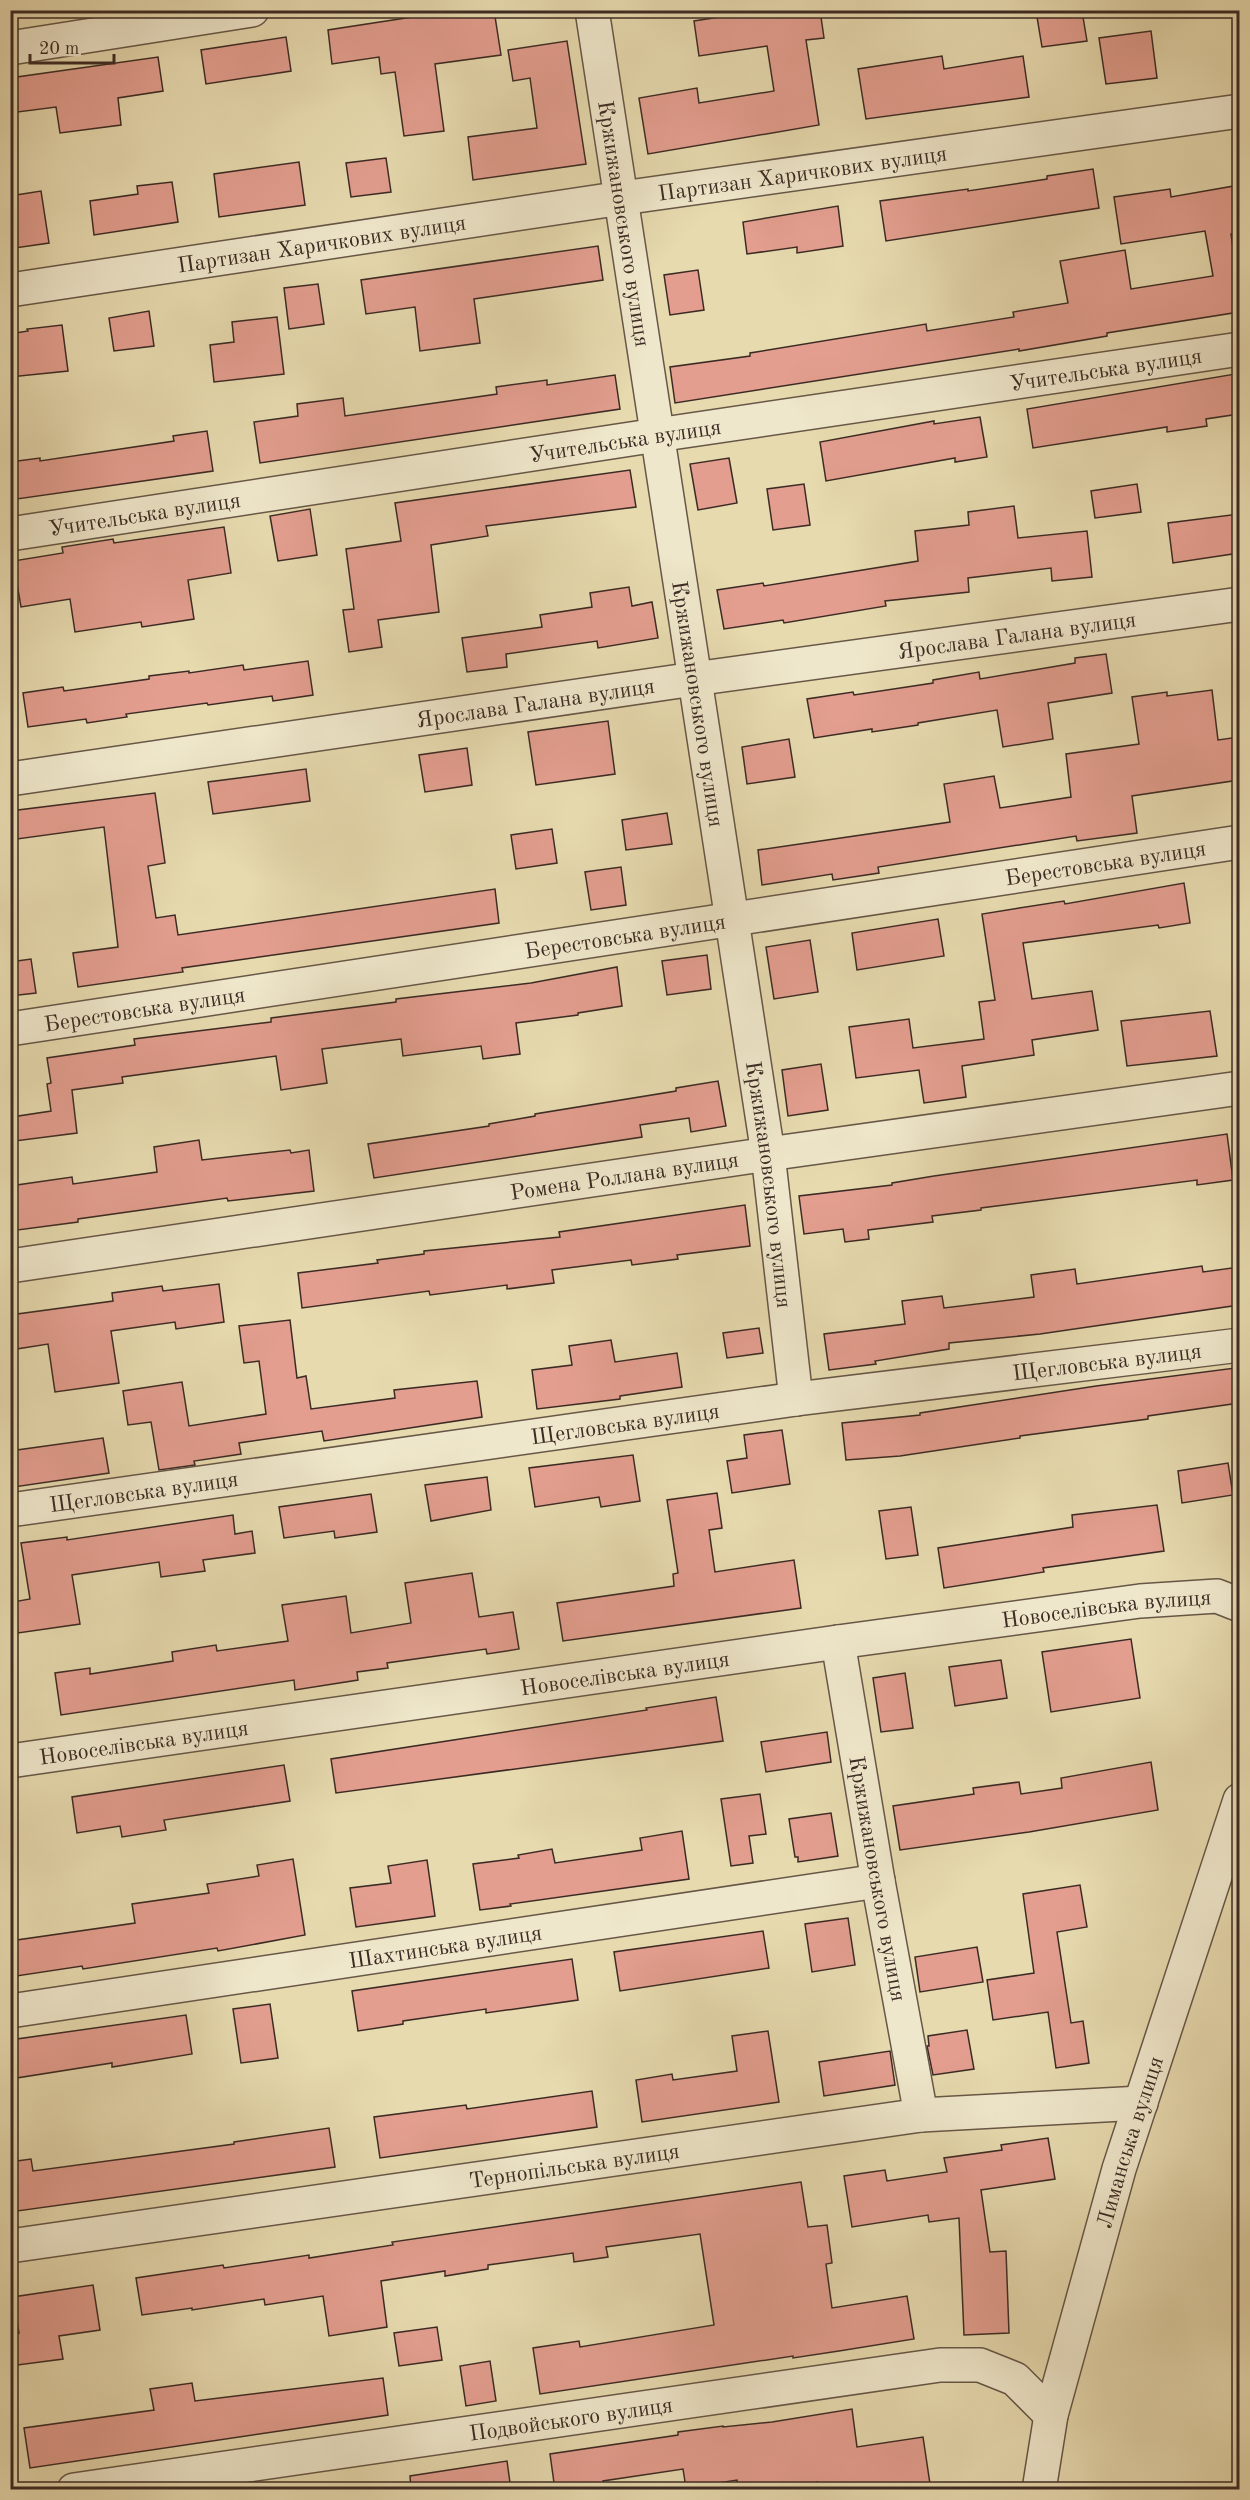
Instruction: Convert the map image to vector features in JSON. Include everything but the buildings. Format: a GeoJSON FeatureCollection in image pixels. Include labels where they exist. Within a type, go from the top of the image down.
{"type":"FeatureCollection","features":[{"type":"Feature","properties":{"kind":"street"},"geometry":{"type":"LineString","coordinates":[[10,48],[252,10]]}},
{"type":"Feature","properties":{"kind":"street","name":"Кржижановського вулиця"},"geometry":{"type":"LineString","coordinates":[[592,10],[768,1154],[796,1399]]}},
{"type":"Feature","properties":{"kind":"street","name":"Партизан Харичкових вулиця"},"geometry":{"type":"LineString","coordinates":[[10,290],[622,198],[1239,111]]}},
{"type":"Feature","properties":{"kind":"street","name":"Учительська вулиця"},"geometry":{"type":"LineString","coordinates":[[10,534],[1239,349]]}},
{"type":"Feature","properties":{"kind":"street","name":"Ярослава Галана вулиця"},"geometry":{"type":"LineString","coordinates":[[10,779],[694,679],[1239,604]]}},
{"type":"Feature","properties":{"kind":"street","name":"Берестовська вулиця"},"geometry":{"type":"LineString","coordinates":[[10,1029],[1239,842]]}},
{"type":"Feature","properties":{"kind":"street","name":"Ромена Роллана вулиця"},"geometry":{"type":"LineString","coordinates":[[10,1266],[768,1154],[1239,1088]]}},
{"type":"Feature","properties":{"kind":"street","name":"Щегловська вулиця"},"geometry":{"type":"LineString","coordinates":[[10,1510],[796,1399],[1239,1345]]}},
{"type":"Feature","properties":{"kind":"street","name":"Новоселівська вулиця"},"geometry":{"type":"LineString","coordinates":[[10,1761],[1140,1601],[1217,1596],[1239,1605]]}},
{"type":"Feature","properties":{"kind":"street","name":"Кржижановського вулиця"},"geometry":{"type":"LineString","coordinates":[[838,1642],[878,1881],[921,2115]]}},
{"type":"Feature","properties":{"kind":"street","name":"Лиманська вулиця"},"geometry":{"type":"LineString","coordinates":[[1039,2490],[1052,2415],[1119,2169],[1239,1800]]}},
{"type":"Feature","properties":{"kind":"street","name":"Шахтинська вулиця"},"geometry":{"type":"LineString","coordinates":[[10,2011],[878,1881]]}},
{"type":"Feature","properties":{"kind":"street","name":"Тернопільська вулиця"},"geometry":{"type":"LineString","coordinates":[[10,2246],[921,2115],[1141,2103]]}},
{"type":"Feature","properties":{"kind":"street","name":"Подвойського вулиця"},"geometry":{"type":"LineString","coordinates":[[74,2490],[940,2365],[980,2365],[1015,2379],[1052,2415]]}}]}
